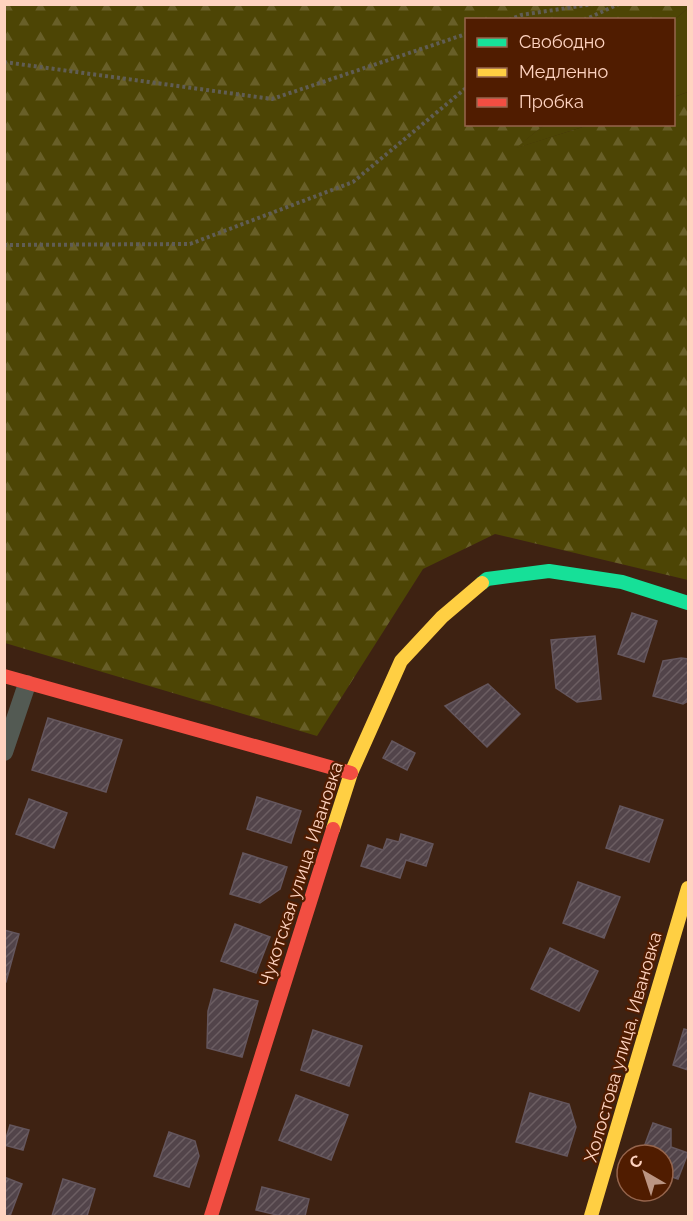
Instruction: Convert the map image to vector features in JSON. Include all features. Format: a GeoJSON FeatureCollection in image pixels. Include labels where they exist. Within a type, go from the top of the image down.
{"type":"FeatureCollection","features":[{"type":"Feature","properties":{"kind":"street","name":"Чукотская улица, Ивановка"},"geometry":{"type":"LineString","coordinates":[[211,1216],[351,773],[401,661],[442,617],[487,579],[549,571],[622,582],[688,603]]}},
{"type":"Feature","properties":{"kind":"street"},"geometry":{"type":"LineString","coordinates":[[4,676],[351,773]]}},
{"type":"Feature","properties":{"kind":"street"},"geometry":{"type":"LineString","coordinates":[[4,752],[27,684]]}},
{"type":"Feature","properties":{"kind":"street","name":"Холостова улица, Ивановка"},"geometry":{"type":"LineString","coordinates":[[591,1216],[688,888]]}},
{"type":"Feature","properties":{"kind":"path"},"geometry":{"type":"LineString","coordinates":[[514,18],[593,4]]}},
{"type":"Feature","properties":{"kind":"path"},"geometry":{"type":"LineString","coordinates":[[588,18],[619,4]]}},
{"type":"Feature","properties":{"kind":"path"},"geometry":{"type":"LineString","coordinates":[[4,62],[272,99],[465,34]]}},
{"type":"Feature","properties":{"kind":"path"},"geometry":{"type":"LineString","coordinates":[[4,245],[190,244],[353,182],[465,89]]}},
{"type":"Feature","properties":{"kind":"green space"},"geometry":{"type":"Polygon","coordinates":[[[4,5],[688,5],[688,8],[675,19],[465,18],[465,126],[543,126],[516,148],[586,126],[675,126],[675,97],[688,92],[688,580],[495,534],[423,569],[317,736],[5,643],[4,5]]]}},
{"type":"Feature","properties":{"kind":"green space"},"geometry":{"type":"Polygon","coordinates":[[[688,8],[688,92],[675,97],[675,19],[688,8]]]}},
{"type":"Feature","properties":{"kind":"green space"},"geometry":{"type":"Polygon","coordinates":[[[543,126],[586,126],[514,149],[543,126]]]}},
{"type":"Feature","properties":{"kind":"building"},"geometry":{"type":"Polygon","coordinates":[[[632,613],[657,621],[644,662],[618,654],[632,613]]]}},
{"type":"Feature","properties":{"kind":"building"},"geometry":{"type":"Polygon","coordinates":[[[595,636],[601,699],[577,702],[556,688],[551,640],[595,636]]]}},
{"type":"Feature","properties":{"kind":"building"},"geometry":{"type":"Polygon","coordinates":[[[688,659],[688,701],[683,704],[653,696],[663,661],[688,659]]]}},
{"type":"Feature","properties":{"kind":"building"},"geometry":{"type":"Polygon","coordinates":[[[488,684],[520,714],[487,747],[445,706],[488,684]]]}},
{"type":"Feature","properties":{"kind":"building"},"geometry":{"type":"Polygon","coordinates":[[[48,718],[122,740],[106,792],[32,770],[48,718]]]}},
{"type":"Feature","properties":{"kind":"building"},"geometry":{"type":"Polygon","coordinates":[[[392,741],[415,753],[407,770],[383,758],[392,741]]]}},
{"type":"Feature","properties":{"kind":"building"},"geometry":{"type":"Polygon","coordinates":[[[257,797],[301,811],[291,843],[247,829],[257,797]]]}},
{"type":"Feature","properties":{"kind":"building"},"geometry":{"type":"Polygon","coordinates":[[[29,799],[67,813],[54,848],[16,834],[29,799]]]}},
{"type":"Feature","properties":{"kind":"building"},"geometry":{"type":"Polygon","coordinates":[[[620,806],[663,820],[649,862],[606,848],[620,806]]]}},
{"type":"Feature","properties":{"kind":"building"},"geometry":{"type":"Polygon","coordinates":[[[401,834],[433,844],[426,866],[406,860],[400,878],[361,866],[368,845],[383,850],[387,839],[399,842],[401,834]]]}},
{"type":"Feature","properties":{"kind":"building"},"geometry":{"type":"Polygon","coordinates":[[[243,853],[287,867],[280,889],[260,903],[230,894],[243,853]]]}},
{"type":"Feature","properties":{"kind":"building"},"geometry":{"type":"Polygon","coordinates":[[[578,882],[620,897],[604,938],[563,923],[578,882]]]}},
{"type":"Feature","properties":{"kind":"building"},"geometry":{"type":"Polygon","coordinates":[[[235,924],[270,937],[256,973],[221,961],[235,924]]]}},
{"type":"Feature","properties":{"kind":"building"},"geometry":{"type":"Polygon","coordinates":[[[4,930],[19,934],[6,982],[4,982],[4,930]]]}},
{"type":"Feature","properties":{"kind":"building"},"geometry":{"type":"Polygon","coordinates":[[[550,948],[598,971],[579,1011],[531,989],[550,948]]]}},
{"type":"Feature","properties":{"kind":"building"},"geometry":{"type":"Polygon","coordinates":[[[214,989],[258,1001],[242,1057],[207,1048],[208,1011],[214,989]]]}},
{"type":"Feature","properties":{"kind":"building"},"geometry":{"type":"Polygon","coordinates":[[[684,1029],[688,1030],[688,1070],[673,1065],[684,1029]]]}},
{"type":"Feature","properties":{"kind":"building"},"geometry":{"type":"Polygon","coordinates":[[[313,1030],[362,1046],[349,1086],[301,1070],[313,1030]]]}},
{"type":"Feature","properties":{"kind":"building"},"geometry":{"type":"Polygon","coordinates":[[[530,1093],[569,1104],[576,1127],[567,1156],[516,1142],[530,1093]]]}},
{"type":"Feature","properties":{"kind":"building"},"geometry":{"type":"Polygon","coordinates":[[[296,1095],[348,1115],[331,1160],[279,1140],[296,1095]]]}},
{"type":"Feature","properties":{"kind":"building"},"geometry":{"type":"Polygon","coordinates":[[[653,1123],[671,1129],[671,1143],[646,1143],[653,1123]]]}},
{"type":"Feature","properties":{"kind":"building"},"geometry":{"type":"Polygon","coordinates":[[[10,1125],[29,1130],[23,1150],[4,1145],[10,1125]]]}},
{"type":"Feature","properties":{"kind":"building"},"geometry":{"type":"Polygon","coordinates":[[[169,1132],[195,1141],[199,1156],[189,1187],[154,1176],[169,1132]]]}},
{"type":"Feature","properties":{"kind":"building"},"geometry":{"type":"Polygon","coordinates":[[[675,1148],[688,1153],[678,1179],[675,1178],[675,1148]]]}},
{"type":"Feature","properties":{"kind":"building"},"geometry":{"type":"Polygon","coordinates":[[[4,1177],[22,1184],[10,1216],[4,1216],[4,1177]]]}},
{"type":"Feature","properties":{"kind":"building"},"geometry":{"type":"Polygon","coordinates":[[[63,1179],[95,1189],[87,1216],[52,1216],[63,1179]]]}},
{"type":"Feature","properties":{"kind":"building"},"geometry":{"type":"Polygon","coordinates":[[[262,1187],[309,1199],[305,1216],[281,1216],[256,1210],[262,1187]]]}},
{"type":"Feature","properties":{"kind":"traffic: fast"},"geometry":{"type":"LineString","coordinates":[[482,583],[487,579],[549,571],[622,582],[688,603]]}},
{"type":"Feature","properties":{"kind":"traffic: slow"},"geometry":{"type":"LineString","coordinates":[[333,829],[351,773],[401,661],[442,617],[482,583]]}},
{"type":"Feature","properties":{"kind":"traffic: slow"},"geometry":{"type":"LineString","coordinates":[[591,1216],[688,888]]}},
{"type":"Feature","properties":{"kind":"traffic: jam"},"geometry":{"type":"LineString","coordinates":[[4,676],[351,773]]}},
{"type":"Feature","properties":{"kind":"traffic: jam"},"geometry":{"type":"LineString","coordinates":[[211,1216],[333,829]]}}]}
